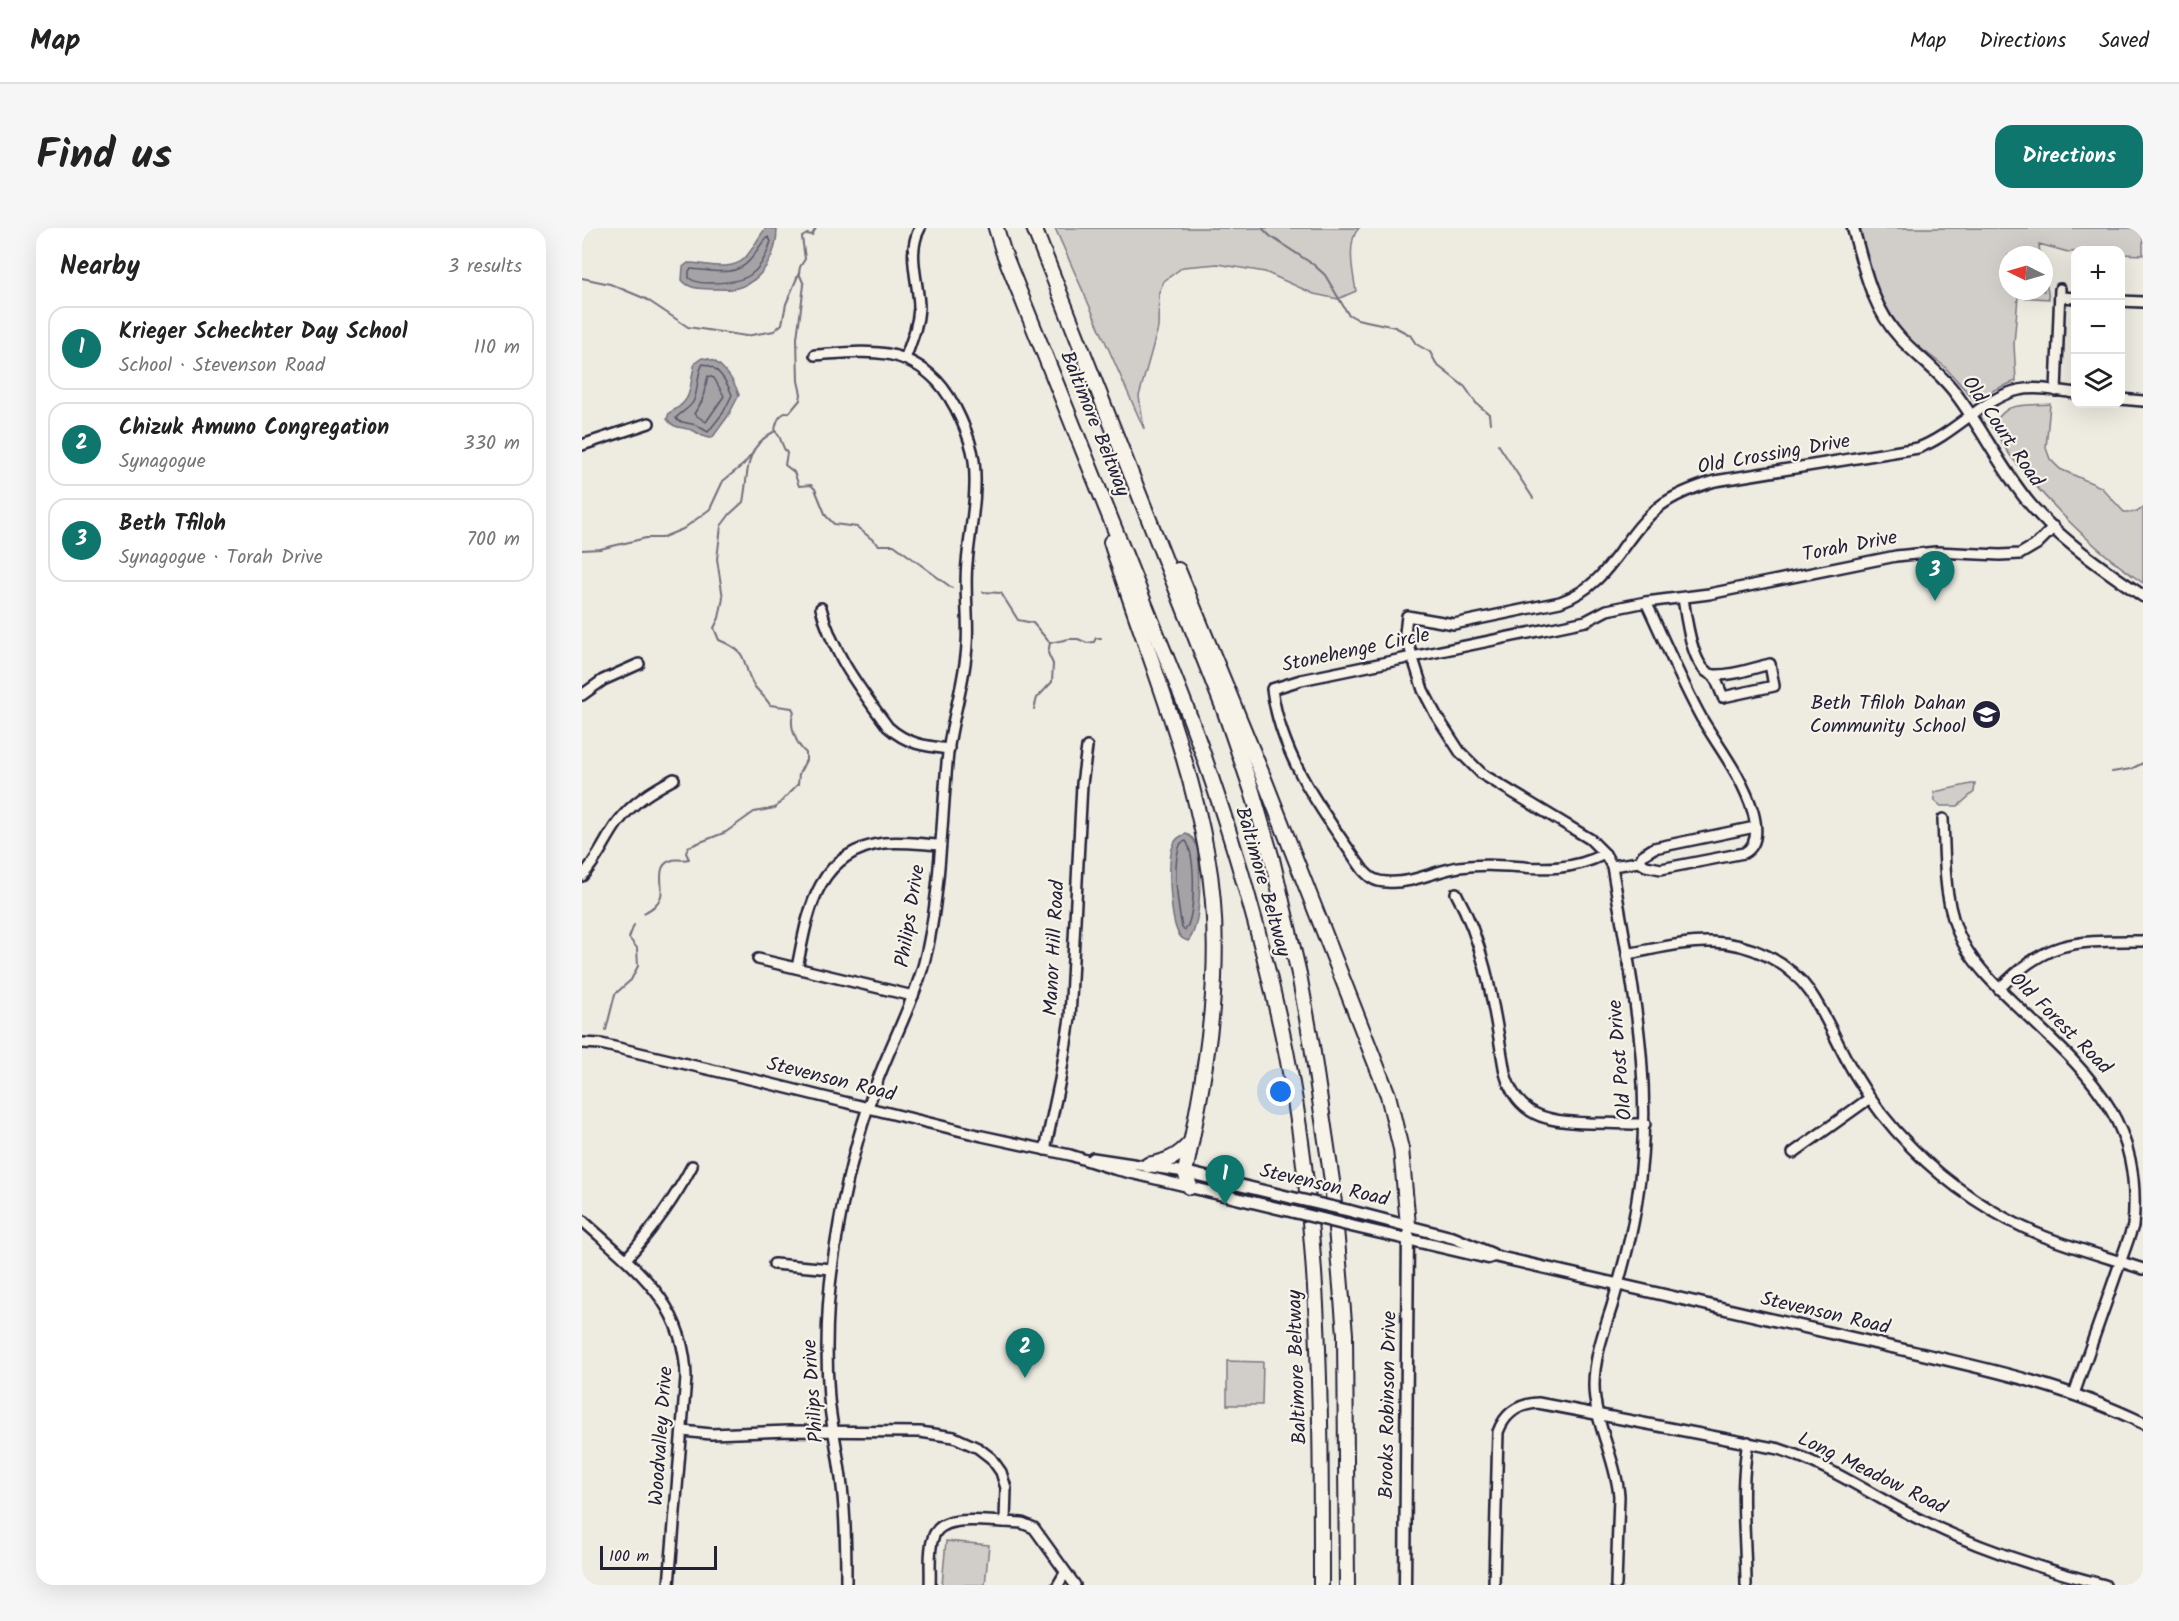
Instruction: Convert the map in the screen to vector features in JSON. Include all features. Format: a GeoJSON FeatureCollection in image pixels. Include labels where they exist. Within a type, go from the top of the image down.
{"type":"FeatureCollection","features":[{"type":"Feature","properties":{"kind":"highway","name":"Baltimore Beltway"},"geometry":{"type":"LineString","coordinates":[[996,228],[1007,261],[1191,721],[1219,802],[1256,924],[1286,1052],[1298,1124],[1312,1240],[1317,1336],[1321,1585]]}},
{"type":"Feature","properties":{"kind":"highway","name":"Baltimore Beltway"},"geometry":{"type":"LineString","coordinates":[[1034,228],[1225,712],[1272,859],[1299,974],[1332,1181],[1344,1323],[1347,1585]]}},
{"type":"Feature","properties":{"kind":"highway"},"geometry":{"type":"LineString","coordinates":[[1089,370],[1100,384],[1205,634],[1388,1095],[1401,1149],[1408,1232]]}},
{"type":"Feature","properties":{"kind":"highway"},"geometry":{"type":"LineString","coordinates":[[1071,417],[1125,586],[1170,713],[1208,857],[1213,919],[1212,1002],[1205,1075],[1185,1172],[1190,1187]]}},
{"type":"Feature","properties":{"kind":"highway"},"geometry":{"type":"LineString","coordinates":[[1148,1165],[1165,1162],[1177,1156],[1192,1141]]}},
{"type":"Feature","properties":{"kind":"main road","name":"Old Court Road"},"geometry":{"type":"LineString","coordinates":[[1852,228],[1871,292],[1886,320],[1904,342],[1949,385],[2026,499],[2054,527],[2143,596]]}},
{"type":"Feature","properties":{"kind":"main road","name":"Stevenson Road"},"geometry":{"type":"LineString","coordinates":[[1185,1172],[1350,1211],[1408,1232]]}},
{"type":"Feature","properties":{"kind":"main road","name":"Stevenson Road"},"geometry":{"type":"LineString","coordinates":[[1190,1187],[1351,1226],[1454,1238],[1491,1252],[1494,1257],[2014,1376],[2074,1394],[2143,1423]]}},
{"type":"Feature","properties":{"kind":"main road","name":"Brooks Robinson Drive"},"geometry":{"type":"LineString","coordinates":[[1405,1585],[1408,1232]]}},
{"type":"Feature","properties":{"kind":"street"},"geometry":{"type":"LineString","coordinates":[[905,359],[917,323],[918,291],[914,246],[920,228]]}},
{"type":"Feature","properties":{"kind":"street"},"geometry":{"type":"LineString","coordinates":[[2056,391],[2061,293],[2071,296]]}},
{"type":"Feature","properties":{"kind":"street"},"geometry":{"type":"LineString","coordinates":[[2125,301],[2143,302]]}},
{"type":"Feature","properties":{"kind":"street","name":"Philips Drive"},"geometry":{"type":"LineString","coordinates":[[815,355],[878,352],[905,359],[919,367],[937,382],[947,395],[967,435],[974,461],[974,492],[966,582],[967,646],[949,749],[930,933],[913,996],[868,1107],[843,1203],[832,1269],[827,1356],[833,1431],[844,1503],[846,1582]]}},
{"type":"Feature","properties":{"kind":"street","name":"Old Crossing Drive"},"geometry":{"type":"LineString","coordinates":[[1407,616],[1454,624],[1572,598],[1594,583],[1610,567],[1659,507],[1685,491],[1714,481],[1918,448],[1943,437],[1999,398],[2018,390],[2027,388],[2071,392]]}},
{"type":"Feature","properties":{"kind":"street"},"geometry":{"type":"LineString","coordinates":[[2125,399],[2143,401]]}},
{"type":"Feature","properties":{"kind":"street"},"geometry":{"type":"LineString","coordinates":[[582,445],[649,423]]}},
{"type":"Feature","properties":{"kind":"street","name":"Torah Drive"},"geometry":{"type":"LineString","coordinates":[[1646,602],[1683,598],[1914,553],[2020,554],[2037,544],[2054,527]]}},
{"type":"Feature","properties":{"kind":"street"},"geometry":{"type":"LineString","coordinates":[[1683,598],[1690,638],[1699,663],[1703,669],[1714,675],[1723,697],[1774,686],[1770,664],[1714,675]]}},
{"type":"Feature","properties":{"kind":"street"},"geometry":{"type":"LineString","coordinates":[[1612,866],[1639,862],[1646,866],[1661,868],[1744,853],[1755,842],[1753,813],[1748,798],[1701,717],[1646,602]]}},
{"type":"Feature","properties":{"kind":"street","name":"Stonehenge Circle"},"geometry":{"type":"LineString","coordinates":[[1605,854],[1590,861],[1559,868],[1460,867],[1397,882],[1376,881],[1369,877],[1327,818],[1302,777],[1277,715],[1272,689],[1301,680],[1586,621],[1607,610],[1646,602]]}},
{"type":"Feature","properties":{"kind":"street"},"geometry":{"type":"LineString","coordinates":[[822,608],[826,626],[840,657],[888,727],[914,744],[949,749]]}},
{"type":"Feature","properties":{"kind":"street","name":"Old Post Drive"},"geometry":{"type":"LineString","coordinates":[[1407,616],[1405,633],[1423,690],[1451,741],[1470,764],[1497,783],[1590,839],[1605,854],[1612,866],[1641,1040],[1645,1087],[1645,1124],[1637,1199],[1628,1249],[1595,1369],[1594,1392],[1598,1412],[1618,1482],[1616,1585]]}},
{"type":"Feature","properties":{"kind":"street"},"geometry":{"type":"LineString","coordinates":[[582,695],[603,680],[639,664]]}},
{"type":"Feature","properties":{"kind":"street","name":"Manor Hill Road"},"geometry":{"type":"LineString","coordinates":[[1045,1150],[1070,1018],[1082,784],[1087,747]]}},
{"type":"Feature","properties":{"kind":"street"},"geometry":{"type":"LineString","coordinates":[[582,876],[600,854],[618,822],[630,808],[651,792],[674,779]]}},
{"type":"Feature","properties":{"kind":"street","name":"Old Forest Road"},"geometry":{"type":"LineString","coordinates":[[1943,819],[1949,900],[1956,929],[1973,959],[1999,988],[2089,1076],[2109,1100],[2123,1127],[2133,1160],[2136,1192],[2133,1226],[2074,1394]]}},
{"type":"Feature","properties":{"kind":"street"},"geometry":{"type":"LineString","coordinates":[[1639,862],[1647,852],[1654,848],[1755,827]]}},
{"type":"Feature","properties":{"kind":"street"},"geometry":{"type":"LineString","coordinates":[[797,968],[815,893],[838,863],[858,851],[885,843],[940,845]]}},
{"type":"Feature","properties":{"kind":"street"},"geometry":{"type":"LineString","coordinates":[[1456,893],[1480,947],[1490,984],[1505,1073],[1508,1084],[1519,1102],[1537,1115],[1557,1122],[1645,1124]]}},
{"type":"Feature","properties":{"kind":"street"},"geometry":{"type":"LineString","coordinates":[[1999,988],[2026,963],[2056,948],[2084,942],[2143,941]]}},
{"type":"Feature","properties":{"kind":"street"},"geometry":{"type":"LineString","coordinates":[[1627,954],[1695,942],[1713,942],[1743,946],[1769,957],[1791,972],[1809,991],[1842,1053],[1870,1098],[1925,1161],[1982,1204],[2043,1236],[2143,1269]]}},
{"type":"Feature","properties":{"kind":"street"},"geometry":{"type":"LineString","coordinates":[[758,959],[913,996]]}},
{"type":"Feature","properties":{"kind":"street","name":"Stevenson Road"},"geometry":{"type":"LineString","coordinates":[[582,1043],[616,1047],[1045,1150],[1185,1172]]}},
{"type":"Feature","properties":{"kind":"street"},"geometry":{"type":"LineString","coordinates":[[1794,1153],[1870,1098]]}},
{"type":"Feature","properties":{"kind":"street","name":"Stevenson Road"},"geometry":{"type":"LineString","coordinates":[[1070,1155],[1114,1169],[1190,1187]]}},
{"type":"Feature","properties":{"kind":"street"},"geometry":{"type":"LineString","coordinates":[[626,1259],[664,1212],[692,1166]]}},
{"type":"Feature","properties":{"kind":"street","name":"Woodvalley Drive"},"geometry":{"type":"LineString","coordinates":[[582,1220],[626,1259],[658,1292],[679,1334],[686,1364],[669,1585]]}},
{"type":"Feature","properties":{"kind":"street"},"geometry":{"type":"LineString","coordinates":[[774,1264],[832,1269]]}},
{"type":"Feature","properties":{"kind":"street","name":"Long Meadow Road"},"geometry":{"type":"LineString","coordinates":[[1494,1585],[1496,1442],[1500,1426],[1512,1411],[1529,1403],[1538,1402],[1748,1442],[1795,1454],[1920,1520],[1984,1547],[2049,1570],[2105,1585]]}},
{"type":"Feature","properties":{"kind":"street"},"geometry":{"type":"LineString","coordinates":[[682,1431],[711,1434],[789,1431],[920,1432],[954,1437],[978,1448],[996,1464],[1005,1481],[1005,1522]]}},
{"type":"Feature","properties":{"kind":"street"},"geometry":{"type":"LineString","coordinates":[[1746,1585],[1742,1499],[1743,1472],[1748,1442]]}},
{"type":"Feature","properties":{"kind":"street"},"geometry":{"type":"LineString","coordinates":[[930,1585],[933,1537],[942,1527],[957,1521],[1022,1523],[1034,1528],[1075,1585]]}},
{"type":"Feature","properties":{"kind":"street"},"geometry":{"type":"LineString","coordinates":[[1058,1585],[1065,1573]]}},
{"type":"Feature","properties":{"kind":"shaded area"},"geometry":{"type":"Polygon","coordinates":[[[1055,228],[1359,228],[1355,234],[1352,249],[1356,291],[1338,299],[1314,294],[1265,272],[1218,264],[1183,267],[1164,281],[1159,292],[1158,328],[1139,396],[1144,429],[1055,228]]]}},
{"type":"Feature","properties":{"kind":"shaded area"},"geometry":{"type":"Polygon","coordinates":[[[1858,228],[2143,228],[2143,255],[2125,254],[2125,246],[2071,246],[2071,252],[2068,252],[2039,244],[2039,246],[1999,246],[1999,300],[2018,300],[2014,344],[2016,381],[1994,390],[1976,402],[1944,366],[1902,334],[1889,316],[1871,278],[1858,228]]]}},
{"type":"Feature","properties":{"kind":"shaded area"},"geometry":{"type":"Polygon","coordinates":[[[2050,404],[2046,448],[2050,459],[2060,469],[2101,487],[2124,512],[2137,512],[2143,507],[2143,583],[2107,556],[2058,510],[2013,459],[1990,425],[2011,407],[2050,404]]]}},
{"type":"Feature","properties":{"kind":"shaded area"},"geometry":{"type":"Polygon","coordinates":[[[1975,784],[1974,792],[1958,806],[1941,806],[1935,801],[1934,792],[1975,784]]]}},
{"type":"Feature","properties":{"kind":"shaded area"},"geometry":{"type":"Polygon","coordinates":[[[1227,1361],[1263,1362],[1262,1405],[1227,1405],[1227,1361]]]}},
{"type":"Feature","properties":{"kind":"shaded area"},"geometry":{"type":"Polygon","coordinates":[[[946,1541],[989,1545],[985,1585],[942,1585],[946,1541]]]}},
{"type":"Feature","properties":{"kind":"water"},"geometry":{"type":"Polygon","coordinates":[[[766,228],[777,229],[771,257],[761,273],[746,284],[731,289],[700,288],[692,287],[682,280],[683,267],[688,263],[725,266],[738,263],[744,259],[766,228]]]}},
{"type":"Feature","properties":{"kind":"water"},"geometry":{"type":"Polygon","coordinates":[[[702,358],[715,362],[725,371],[739,395],[728,416],[712,438],[676,426],[667,419],[669,413],[687,398],[695,363],[702,358]]]}},
{"type":"Feature","properties":{"kind":"water"},"geometry":{"type":"Polygon","coordinates":[[[1186,834],[1196,844],[1200,879],[1196,922],[1193,934],[1188,941],[1181,937],[1174,919],[1170,878],[1171,854],[1174,844],[1178,838],[1186,834]]]}},
{"type":"Feature","properties":{"kind":"waterway"},"geometry":{"type":"LineString","coordinates":[[644,913],[660,899],[661,872],[665,864],[672,860],[689,859],[686,853],[688,847],[726,832],[754,812],[775,808],[798,784],[799,774],[806,760],[806,753],[794,734],[792,708],[770,705],[755,687],[741,654],[719,640],[714,628],[719,618],[723,598],[717,559],[721,526],[743,502],[749,462],[757,445],[775,431],[781,416],[790,412],[800,400],[797,338],[804,285],[799,273],[805,259],[802,237],[807,234],[812,235],[816,228]]}},
{"type":"Feature","properties":{"kind":"waterway"},"geometry":{"type":"LineString","coordinates":[[1262,228],[1325,275],[1348,314],[1357,319],[1395,327],[1410,335],[1416,344],[1430,352],[1437,365],[1465,387],[1476,403],[1489,414],[1490,423]]}},
{"type":"Feature","properties":{"kind":"waterway"},"geometry":{"type":"LineString","coordinates":[[582,278],[610,284],[646,299],[688,327],[746,336],[774,331],[782,324],[786,304],[799,273]]}},
{"type":"Feature","properties":{"kind":"waterway"},"geometry":{"type":"LineString","coordinates":[[775,431],[787,453],[785,465],[794,472],[799,486],[811,485],[815,489],[826,516],[834,524],[857,527],[879,545],[894,545],[952,588]]}},
{"type":"Feature","properties":{"kind":"waterway"},"geometry":{"type":"LineString","coordinates":[[1498,444],[1533,498]]}},
{"type":"Feature","properties":{"kind":"waterway"},"geometry":{"type":"LineString","coordinates":[[582,550],[600,549],[646,538],[661,538],[683,529],[710,509],[723,481],[744,464],[751,455]]}},
{"type":"Feature","properties":{"kind":"waterway"},"geometry":{"type":"LineString","coordinates":[[983,592],[1001,593],[1018,620],[1033,623],[1050,643]]}},
{"type":"Feature","properties":{"kind":"waterway"},"geometry":{"type":"LineString","coordinates":[[1050,643],[1069,639],[1078,639],[1087,643],[1101,638]]}},
{"type":"Feature","properties":{"kind":"waterway"},"geometry":{"type":"LineString","coordinates":[[1034,709],[1037,698],[1052,682],[1053,664],[1048,653],[1050,643]]}},
{"type":"Feature","properties":{"kind":"waterway"},"geometry":{"type":"LineString","coordinates":[[2112,772],[2131,769],[2143,763]]}},
{"type":"Feature","properties":{"kind":"waterway"},"geometry":{"type":"LineString","coordinates":[[606,1030],[615,994],[631,980],[638,966],[637,948],[629,938],[634,925]]}},
{"type":"Feature","properties":{"kind":"place","name":"Beth Tfiloh"},"geometry":{"type":"Point","coordinates":[1935,601]}},
{"type":"Feature","properties":{"kind":"place","name":"Beth Tfiloh Dahan Community School"},"geometry":{"type":"Point","coordinates":[1987,715]}},
{"type":"Feature","properties":{"kind":"place","name":"Krieger Schechter Day School"},"geometry":{"type":"Point","coordinates":[1225,1205]}},
{"type":"Feature","properties":{"kind":"place","name":"Chizuk Amuno Congregation"},"geometry":{"type":"Point","coordinates":[1025,1378]}}]}
